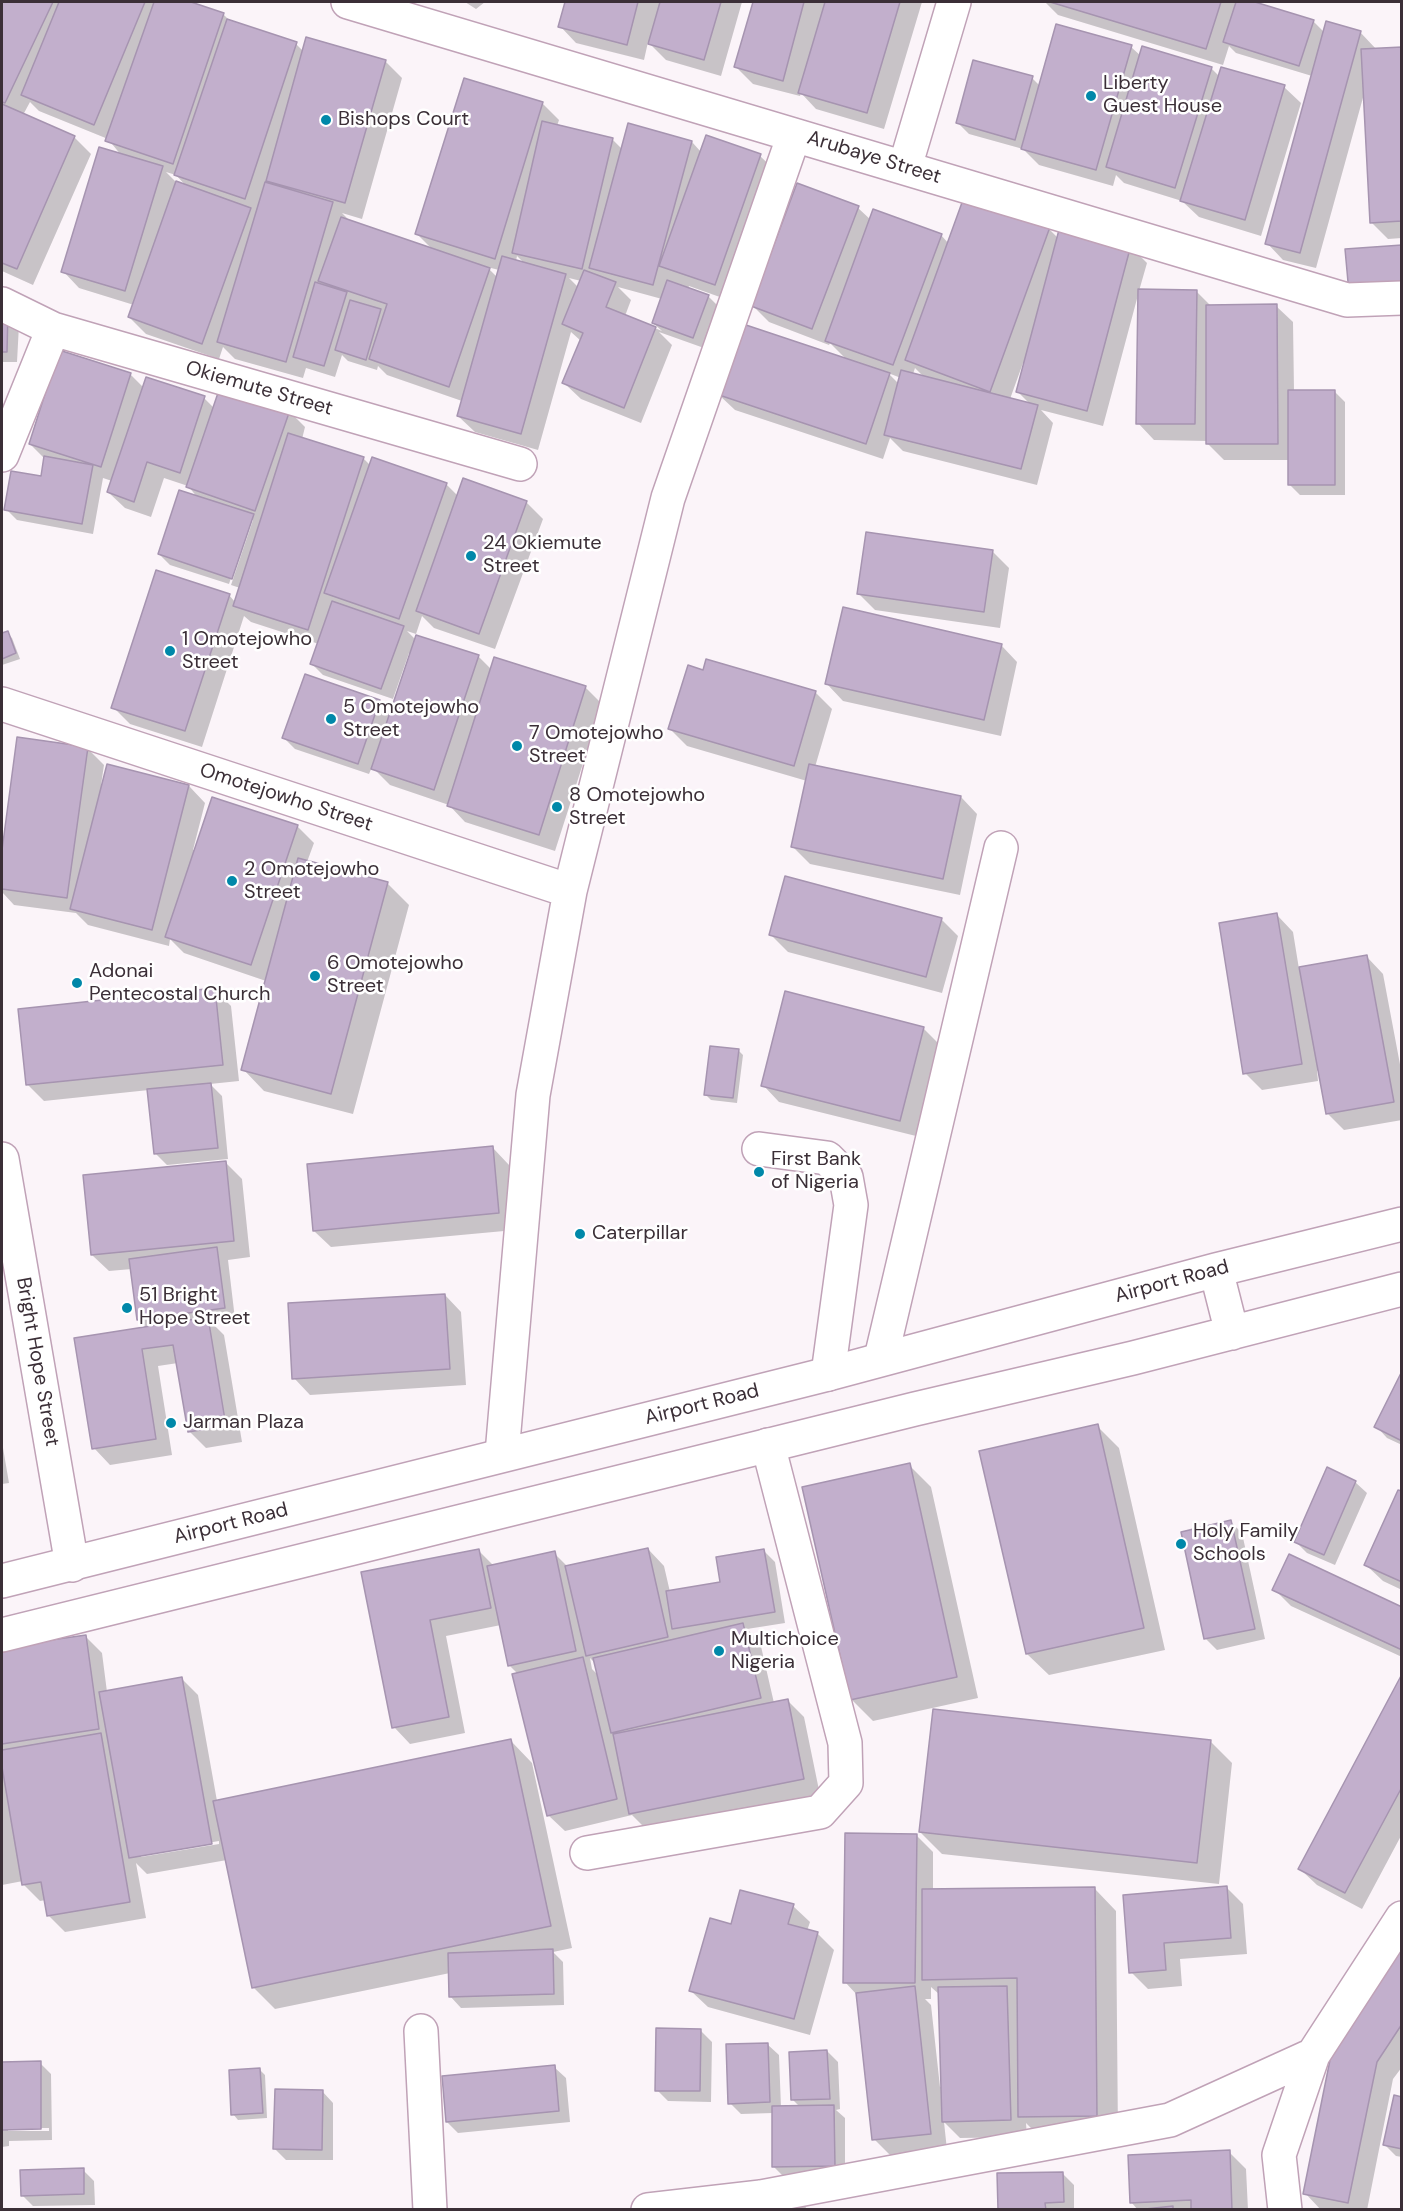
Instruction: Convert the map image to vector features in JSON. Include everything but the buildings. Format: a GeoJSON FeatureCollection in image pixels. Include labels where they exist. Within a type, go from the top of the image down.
{"type":"FeatureCollection","features":[{"type":"Feature","properties":{"kind":"street","name":"Arubaye Street"},"geometry":{"type":"LineString","coordinates":[[348,2],[1347,300],[1401,298]]}},
{"type":"Feature","properties":{"kind":"street"},"geometry":{"type":"LineString","coordinates":[[905,168],[954,2]]}},
{"type":"Feature","properties":{"kind":"street"},"geometry":{"type":"LineString","coordinates":[[502,1454],[533,1095],[570,891],[668,498],[794,135]]}},
{"type":"Feature","properties":{"kind":"street","name":"Okiemute Street"},"geometry":{"type":"LineString","coordinates":[[2,304],[52,329],[520,464]]}},
{"type":"Feature","properties":{"kind":"street"},"geometry":{"type":"LineString","coordinates":[[2,455],[52,329]]}},
{"type":"Feature","properties":{"kind":"street","name":"Omotejowho Street"},"geometry":{"type":"LineString","coordinates":[[2,704],[570,891]]}},
{"type":"Feature","properties":{"kind":"street"},"geometry":{"type":"LineString","coordinates":[[882,1358],[1001,848]]}},
{"type":"Feature","properties":{"kind":"street"},"geometry":{"type":"LineString","coordinates":[[759,1149],[827,1158],[846,1177],[851,1205],[828,1374]]}},
{"type":"Feature","properties":{"kind":"street","name":"Bright Hope Street"},"geometry":{"type":"LineString","coordinates":[[2,1159],[72,1564]]}},
{"type":"Feature","properties":{"kind":"street","name":"Airport Road"},"geometry":{"type":"LineString","coordinates":[[2,1581],[828,1374],[1216,1270],[1401,1224]]}},
{"type":"Feature","properties":{"kind":"street"},"geometry":{"type":"LineString","coordinates":[[1216,1270],[1232,1333]]}},
{"type":"Feature","properties":{"kind":"street"},"geometry":{"type":"LineString","coordinates":[[2,1635],[768,1445],[1133,1358],[1401,1289]]}},
{"type":"Feature","properties":{"kind":"street"},"geometry":{"type":"LineString","coordinates":[[587,1853],[820,1812],[846,1783],[845,1743],[768,1445]]}},
{"type":"Feature","properties":{"kind":"street"},"geometry":{"type":"LineString","coordinates":[[1285,2210],[1279,2155],[1313,2055],[1401,1918]]}},
{"type":"Feature","properties":{"kind":"street"},"geometry":{"type":"LineString","coordinates":[[421,2031],[430,2210]]}},
{"type":"Feature","properties":{"kind":"street"},"geometry":{"type":"LineString","coordinates":[[654,2209],[761,2197],[1170,2120],[1313,2055]]}},
{"type":"Feature","properties":{"kind":"place","name":"Liberty Guest House"},"geometry":{"type":"Point","coordinates":[1091,96]}},
{"type":"Feature","properties":{"kind":"place","name":"Bishops Court"},"geometry":{"type":"Point","coordinates":[326,120]}},
{"type":"Feature","properties":{"kind":"place","name":"24 Okiemute Street"},"geometry":{"type":"Point","coordinates":[471,556]}},
{"type":"Feature","properties":{"kind":"place","name":"1 Omotejowho Street"},"geometry":{"type":"Point","coordinates":[170,651]}},
{"type":"Feature","properties":{"kind":"place","name":"5 Omotejowho Street"},"geometry":{"type":"Point","coordinates":[331,719]}},
{"type":"Feature","properties":{"kind":"place","name":"7 Omotejowho Street"},"geometry":{"type":"Point","coordinates":[517,746]}},
{"type":"Feature","properties":{"kind":"place","name":"8 Omotejowho Street"},"geometry":{"type":"Point","coordinates":[557,807]}},
{"type":"Feature","properties":{"kind":"place","name":"2 Omotejowho Street"},"geometry":{"type":"Point","coordinates":[232,881]}},
{"type":"Feature","properties":{"kind":"place","name":"6 Omotejowho Street"},"geometry":{"type":"Point","coordinates":[315,976]}},
{"type":"Feature","properties":{"kind":"place","name":"Adonai Pentecostal Church"},"geometry":{"type":"Point","coordinates":[77,983]}},
{"type":"Feature","properties":{"kind":"place","name":"First Bank of Nigeria"},"geometry":{"type":"Point","coordinates":[759,1172]}},
{"type":"Feature","properties":{"kind":"place","name":"Caterpillar"},"geometry":{"type":"Point","coordinates":[580,1234]}},
{"type":"Feature","properties":{"kind":"place","name":"51 Bright Hope Street"},"geometry":{"type":"Point","coordinates":[127,1308]}},
{"type":"Feature","properties":{"kind":"place","name":"Jarman Plaza"},"geometry":{"type":"Point","coordinates":[171,1423]}},
{"type":"Feature","properties":{"kind":"place","name":"Holy Family Schools"},"geometry":{"type":"Point","coordinates":[1181,1544]}},
{"type":"Feature","properties":{"kind":"place","name":"Multichoice Nigeria"},"geometry":{"type":"Point","coordinates":[719,1651]}}]}
